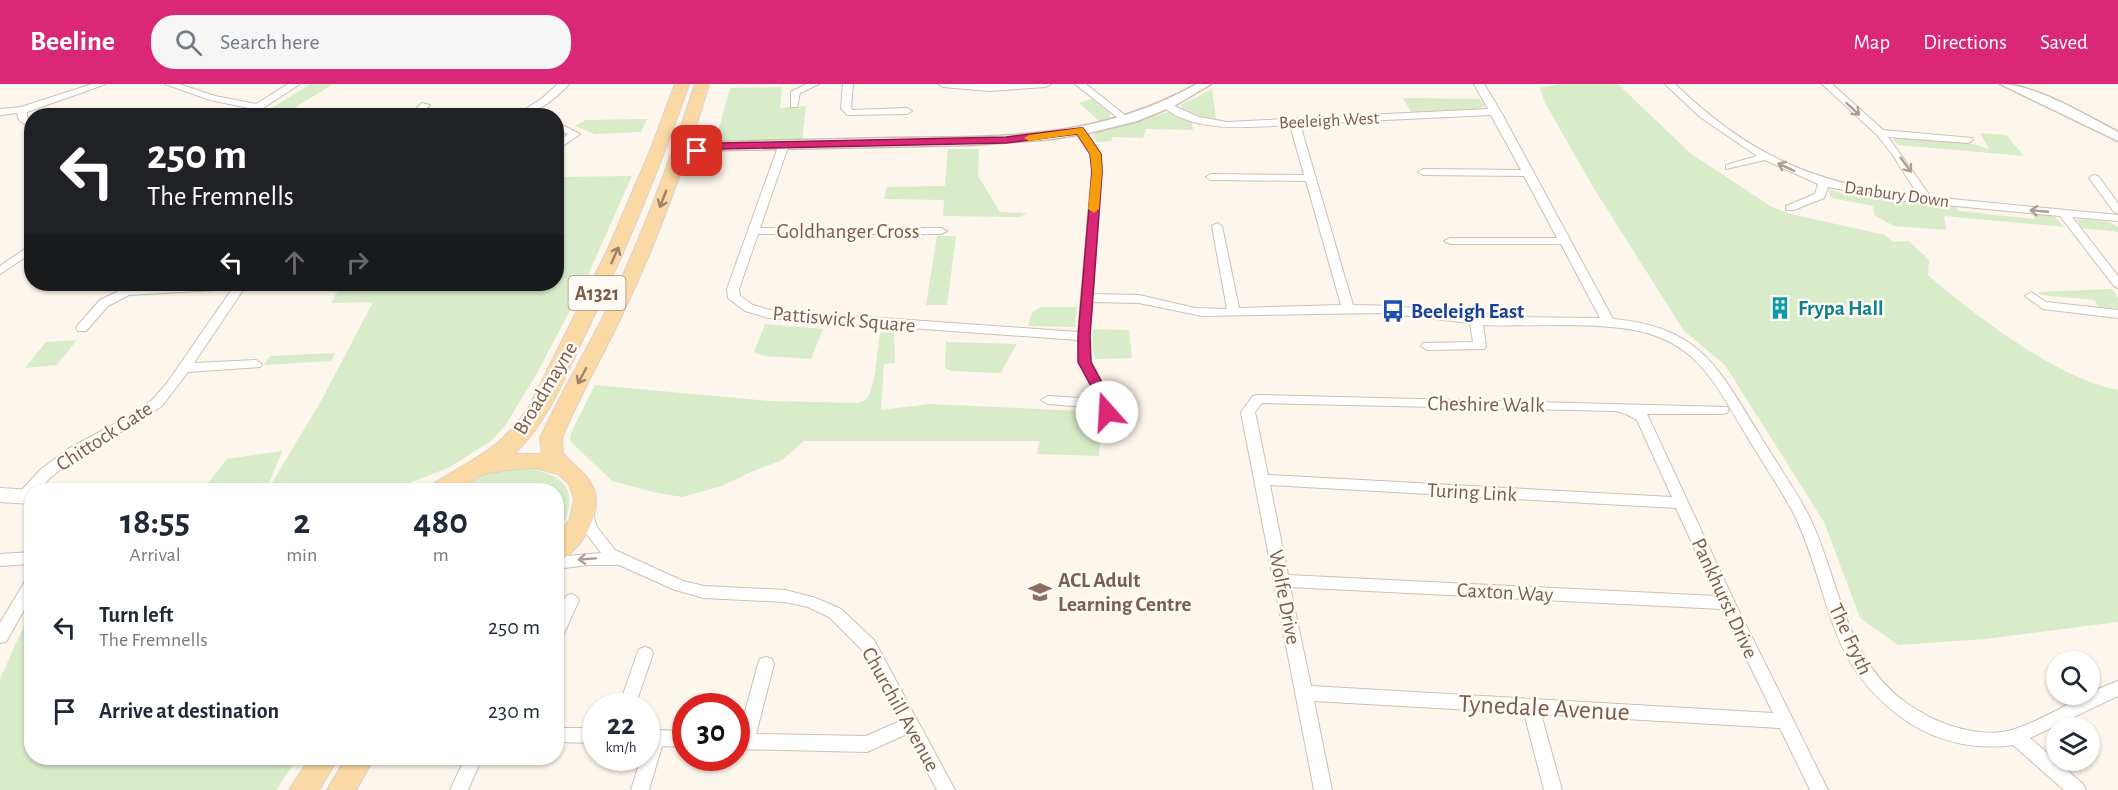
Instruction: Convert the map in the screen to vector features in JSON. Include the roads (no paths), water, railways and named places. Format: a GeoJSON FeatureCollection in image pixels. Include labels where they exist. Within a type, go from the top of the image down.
{"type":"FeatureCollection","features":[{"type":"Feature","properties":{"kind":"main road","name":"Broadmayne"},"geometry":{"type":"LineString","coordinates":[[452,483],[498,455],[518,436],[552,381],[589,310],[629,224],[654,163],[681,84]]}},
{"type":"Feature","properties":{"kind":"main road","name":"Broadmayne"},"geometry":{"type":"LineString","coordinates":[[585,504],[576,477],[564,468],[551,452],[551,438],[615,311],[673,173],[702,84]]}},
{"type":"Feature","properties":{"kind":"main road","name":"Broadmayne"},"geometry":{"type":"LineString","coordinates":[[464,476],[497,464],[524,460],[546,461],[564,468]]}},
{"type":"Feature","properties":{"kind":"main road"},"geometry":{"type":"LineString","coordinates":[[449,483],[464,476]]}},
{"type":"Feature","properties":{"kind":"main road"},"geometry":{"type":"LineString","coordinates":[[0,495],[24,496]]}},
{"type":"Feature","properties":{"kind":"main road"},"geometry":{"type":"LineString","coordinates":[[564,545],[574,534],[585,504]]}},
{"type":"Feature","properties":{"kind":"main road"},"geometry":{"type":"LineString","coordinates":[[303,790],[320,765]]}},
{"type":"Feature","properties":{"kind":"main road"},"geometry":{"type":"LineString","coordinates":[[341,790],[357,765]]}},
{"type":"Feature","properties":{"kind":"street"},"geometry":{"type":"LineString","coordinates":[[28,108],[101,84]]}},
{"type":"Feature","properties":{"kind":"street"},"geometry":{"type":"LineString","coordinates":[[178,85],[213,98],[258,107],[295,84]]}},
{"type":"Feature","properties":{"kind":"street"},"geometry":{"type":"LineString","coordinates":[[536,108],[564,84]]}},
{"type":"Feature","properties":{"kind":"street"},"geometry":{"type":"LineString","coordinates":[[794,105],[796,92],[814,84]]}},
{"type":"Feature","properties":{"kind":"street"},"geometry":{"type":"LineString","coordinates":[[848,84],[846,108],[850,113],[907,111]]}},
{"type":"Feature","properties":{"kind":"street"},"geometry":{"type":"LineString","coordinates":[[943,84],[989,88],[1046,84]]}},
{"type":"Feature","properties":{"kind":"street"},"geometry":{"type":"LineString","coordinates":[[1080,84],[1126,120]]}},
{"type":"Feature","properties":{"kind":"street"},"geometry":{"type":"LineString","coordinates":[[673,173],[690,155],[705,148],[722,146],[1006,140],[1080,130],[1126,120],[1167,106],[1205,84]]}},
{"type":"Feature","properties":{"kind":"street"},"geometry":{"type":"LineString","coordinates":[[1088,298],[1131,298],[1190,311],[1386,309],[1476,320],[1608,323],[1479,84]]}},
{"type":"Feature","properties":{"kind":"street","name":"Danbury Down"},"geometry":{"type":"LineString","coordinates":[[1670,84],[1702,113],[1766,157],[1824,182],[1866,193],[2118,218]]}},
{"type":"Feature","properties":{"kind":"street"},"geometry":{"type":"LineString","coordinates":[[1827,84],[1880,133],[1908,168],[1927,200]]}},
{"type":"Feature","properties":{"kind":"street"},"geometry":{"type":"LineString","coordinates":[[2006,84],[2066,110],[2118,137]]}},
{"type":"Feature","properties":{"kind":"street"},"geometry":{"type":"LineString","coordinates":[[421,108],[425,105]]}},
{"type":"Feature","properties":{"kind":"street","name":"Beeleigh West"},"geometry":{"type":"LineString","coordinates":[[1167,106],[1196,119],[1227,125],[1496,112]]}},
{"type":"Feature","properties":{"kind":"street"},"geometry":{"type":"LineString","coordinates":[[0,112],[22,110],[24,120]]}},
{"type":"Feature","properties":{"kind":"street"},"geometry":{"type":"LineString","coordinates":[[692,117],[692,135],[696,139],[705,144],[722,146]]}},
{"type":"Feature","properties":{"kind":"street"},"geometry":{"type":"LineString","coordinates":[[1294,122],[1348,309]]}},
{"type":"Feature","properties":{"kind":"street"},"geometry":{"type":"LineString","coordinates":[[564,129],[575,134],[564,142]]}},
{"type":"Feature","properties":{"kind":"street"},"geometry":{"type":"LineString","coordinates":[[1048,400],[1107,408],[1097,383],[1084,362],[1097,164],[1096,154],[1080,130]]}},
{"type":"Feature","properties":{"kind":"street"},"geometry":{"type":"LineString","coordinates":[[1880,133],[1968,140]]}},
{"type":"Feature","properties":{"kind":"street","name":"Pattiswick Square"},"geometry":{"type":"LineString","coordinates":[[784,144],[732,294],[743,306],[760,312],[894,324],[1084,336]]}},
{"type":"Feature","properties":{"kind":"street"},"geometry":{"type":"LineString","coordinates":[[1730,167],[1766,157]]}},
{"type":"Feature","properties":{"kind":"street"},"geometry":{"type":"LineString","coordinates":[[1422,172],[1529,173]]}},
{"type":"Feature","properties":{"kind":"street"},"geometry":{"type":"LineString","coordinates":[[1211,177],[1311,178]]}},
{"type":"Feature","properties":{"kind":"street"},"geometry":{"type":"LineString","coordinates":[[2094,178],[2118,210]]}},
{"type":"Feature","properties":{"kind":"street"},"geometry":{"type":"LineString","coordinates":[[1790,208],[1820,196],[1824,182]]}},
{"type":"Feature","properties":{"kind":"street"},"geometry":{"type":"LineString","coordinates":[[2063,213],[2118,284]]}},
{"type":"Feature","properties":{"kind":"street"},"geometry":{"type":"LineString","coordinates":[[1217,226],[1233,311]]}},
{"type":"Feature","properties":{"kind":"street","name":"Goldhanger Cross"},"geometry":{"type":"LineString","coordinates":[[754,231],[941,231]]}},
{"type":"Feature","properties":{"kind":"street"},"geometry":{"type":"LineString","coordinates":[[1450,241],[1564,241]]}},
{"type":"Feature","properties":{"kind":"street"},"geometry":{"type":"LineString","coordinates":[[0,271],[24,253]]}},
{"type":"Feature","properties":{"kind":"street"},"geometry":{"type":"LineString","coordinates":[[82,328],[104,303],[127,292],[141,291]]}},
{"type":"Feature","properties":{"kind":"street","name":"Chittock Gate"},"geometry":{"type":"LineString","coordinates":[[38,483],[45,474],[72,452],[127,423],[157,403],[172,386],[235,291]]}},
{"type":"Feature","properties":{"kind":"street"},"geometry":{"type":"LineString","coordinates":[[2031,296],[2043,305],[2118,314]]}},
{"type":"Feature","properties":{"kind":"street"},"geometry":{"type":"LineString","coordinates":[[1427,346],[1479,346],[1476,320]]}},
{"type":"Feature","properties":{"kind":"street","name":"The Fryth"},"geometry":{"type":"LineString","coordinates":[[1608,323],[1662,335],[1695,351],[1716,375],[1759,446],[1786,485],[1808,529],[1848,643],[1870,681],[1897,706],[1931,727],[1968,739],[2003,739],[2016,737],[2118,688]]}},
{"type":"Feature","properties":{"kind":"street"},"geometry":{"type":"LineString","coordinates":[[184,368],[256,364]]}},
{"type":"Feature","properties":{"kind":"street","name":"Cheshire Walk"},"geometry":{"type":"LineString","coordinates":[[1255,407],[1258,399],[1616,407],[1630,410],[1722,410]]}},
{"type":"Feature","properties":{"kind":"street","name":"Wolfe Drive"},"geometry":{"type":"LineString","coordinates":[[1255,407],[1248,412],[1323,790]]}},
{"type":"Feature","properties":{"kind":"street","name":"Pankhurst Drive"},"geometry":{"type":"LineString","coordinates":[[1630,410],[1642,417],[1727,603],[1820,790]]}},
{"type":"Feature","properties":{"kind":"street","name":"Turing Link"},"geometry":{"type":"LineString","coordinates":[[1263,480],[1680,503]]}},
{"type":"Feature","properties":{"kind":"street","name":"Churchill Avenue"},"geometry":{"type":"LineString","coordinates":[[585,504],[590,529],[603,547],[618,559],[693,590],[785,596],[829,609],[868,645],[946,790]]}},
{"type":"Feature","properties":{"kind":"street"},"geometry":{"type":"LineString","coordinates":[[0,560],[24,558]]}},
{"type":"Feature","properties":{"kind":"street","name":"Churchill Avenue"},"geometry":{"type":"LineString","coordinates":[[564,562],[618,559]]}},
{"type":"Feature","properties":{"kind":"street","name":"Caxton Way"},"geometry":{"type":"LineString","coordinates":[[1282,581],[1727,603]]}},
{"type":"Feature","properties":{"kind":"street"},"geometry":{"type":"LineString","coordinates":[[0,636],[24,596]]}},
{"type":"Feature","properties":{"kind":"street"},"geometry":{"type":"LineString","coordinates":[[564,615],[571,600]]}},
{"type":"Feature","properties":{"kind":"street"},"geometry":{"type":"LineString","coordinates":[[632,693],[645,654]]}},
{"type":"Feature","properties":{"kind":"street"},"geometry":{"type":"LineString","coordinates":[[750,712],[765,664]]}},
{"type":"Feature","properties":{"kind":"street","name":"Tynedale Avenue"},"geometry":{"type":"LineString","coordinates":[[1303,693],[1784,721]]}},
{"type":"Feature","properties":{"kind":"street"},"geometry":{"type":"LineString","coordinates":[[1531,707],[1553,790]]}},
{"type":"Feature","properties":{"kind":"street"},"geometry":{"type":"LineString","coordinates":[[750,741],[867,744],[910,724]]}},
{"type":"Feature","properties":{"kind":"street"},"geometry":{"type":"LineString","coordinates":[[564,735],[582,736]]}},
{"type":"Feature","properties":{"kind":"street"},"geometry":{"type":"LineString","coordinates":[[2016,737],[2077,790]]}},
{"type":"Feature","properties":{"kind":"street"},"geometry":{"type":"LineString","coordinates":[[459,790],[470,765]]}},
{"type":"Feature","properties":{"kind":"street"},"geometry":{"type":"LineString","coordinates":[[640,790],[644,771]]}},
{"type":"Feature","properties":{"kind":"place","name":"Frypa Hall"},"geometry":{"type":"Point","coordinates":[1780,308]}},
{"type":"Feature","properties":{"kind":"place","name":"Beeleigh East"},"geometry":{"type":"Point","coordinates":[1393,311]}},
{"type":"Feature","properties":{"kind":"place","name":"ACL Adult Learning Centre"},"geometry":{"type":"Point","coordinates":[1040,592]}}]}
